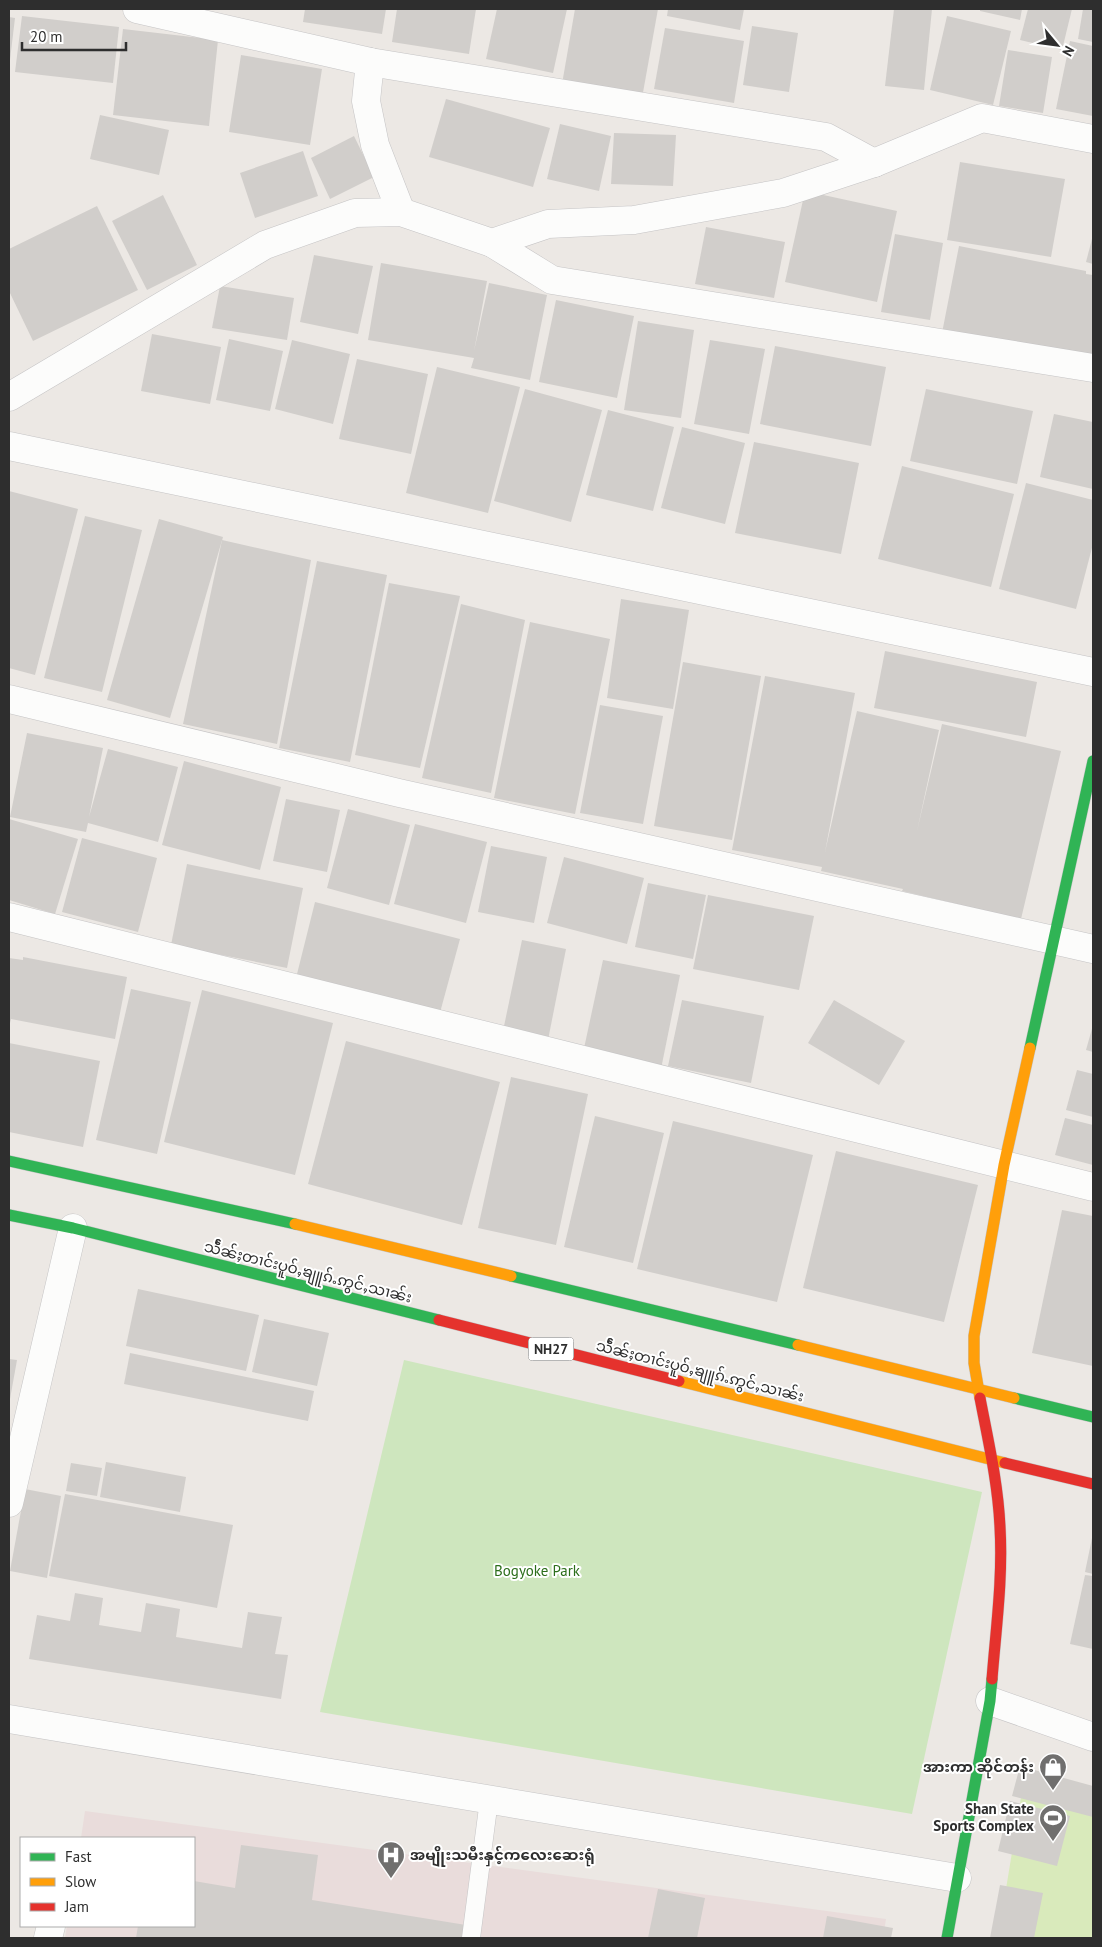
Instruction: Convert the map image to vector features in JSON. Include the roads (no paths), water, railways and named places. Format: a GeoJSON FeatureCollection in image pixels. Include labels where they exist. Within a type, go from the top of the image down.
{"type":"FeatureCollection","features":[{"type":"Feature","properties":{"kind":"main road"},"geometry":{"type":"LineString","coordinates":[[947,1938],[990,1701],[1001,1575],[1000,1525],[992,1460],[974,1364],[974,1336],[1004,1164],[1055,941],[1093,762]]}},
{"type":"Feature","properties":{"kind":"main road"},"geometry":{"type":"LineString","coordinates":[[9,1161],[344,1234],[978,1387],[1093,1417]]}},
{"type":"Feature","properties":{"kind":"main road","name":"သဵႅၼ်ႈတၢင်းပူဝ်ႇၶျူၵ်ႉဢွင်ႇသၢၼ်း"},"geometry":{"type":"LineString","coordinates":[[9,1215],[73,1228],[1093,1484]]}},
{"type":"Feature","properties":{"kind":"street"},"geometry":{"type":"LineString","coordinates":[[137,9],[370,62],[826,137],[874,163]]}},
{"type":"Feature","properties":{"kind":"street"},"geometry":{"type":"LineString","coordinates":[[370,62],[366,101],[375,145],[401,212]]}},
{"type":"Feature","properties":{"kind":"street"},"geometry":{"type":"LineString","coordinates":[[492,244],[548,224],[634,220],[783,193],[874,163],[982,118],[1093,138]]}},
{"type":"Feature","properties":{"kind":"street"},"geometry":{"type":"LineString","coordinates":[[9,397],[264,245],[355,213],[401,212],[492,244],[552,280],[1093,368]]}},
{"type":"Feature","properties":{"kind":"street"},"geometry":{"type":"LineString","coordinates":[[9,446],[1093,672]]}},
{"type":"Feature","properties":{"kind":"street"},"geometry":{"type":"LineString","coordinates":[[9,699],[409,795],[1093,950]]}},
{"type":"Feature","properties":{"kind":"street"},"geometry":{"type":"LineString","coordinates":[[9,917],[1093,1187]]}},
{"type":"Feature","properties":{"kind":"street"},"geometry":{"type":"LineString","coordinates":[[9,1503],[73,1228]]}},
{"type":"Feature","properties":{"kind":"street"},"geometry":{"type":"LineString","coordinates":[[990,1701],[1093,1737]]}},
{"type":"Feature","properties":{"kind":"street"},"geometry":{"type":"LineString","coordinates":[[9,1719],[957,1878]]}},
{"type":"Feature","properties":{"kind":"lane"},"geometry":{"type":"LineString","coordinates":[[471,1938],[489,1800]]}},
{"type":"Feature","properties":{"kind":"place","name":"အားကာ ဆိုင်တန်း"},"geometry":{"type":"Point","coordinates":[1053,1791]}},
{"type":"Feature","properties":{"kind":"place","name":"Shan State Sports Complex"},"geometry":{"type":"Point","coordinates":[1053,1842]}},
{"type":"Feature","properties":{"kind":"place","name":"အမျိုးသမီးနှင့်ကလေးဆေးရုံ"},"geometry":{"type":"Point","coordinates":[391,1879]}},
{"type":"Feature","properties":{"kind":"park label","name":"Bogyoke Park"},"geometry":{"type":"Point","coordinates":[537,1571]}}]}
